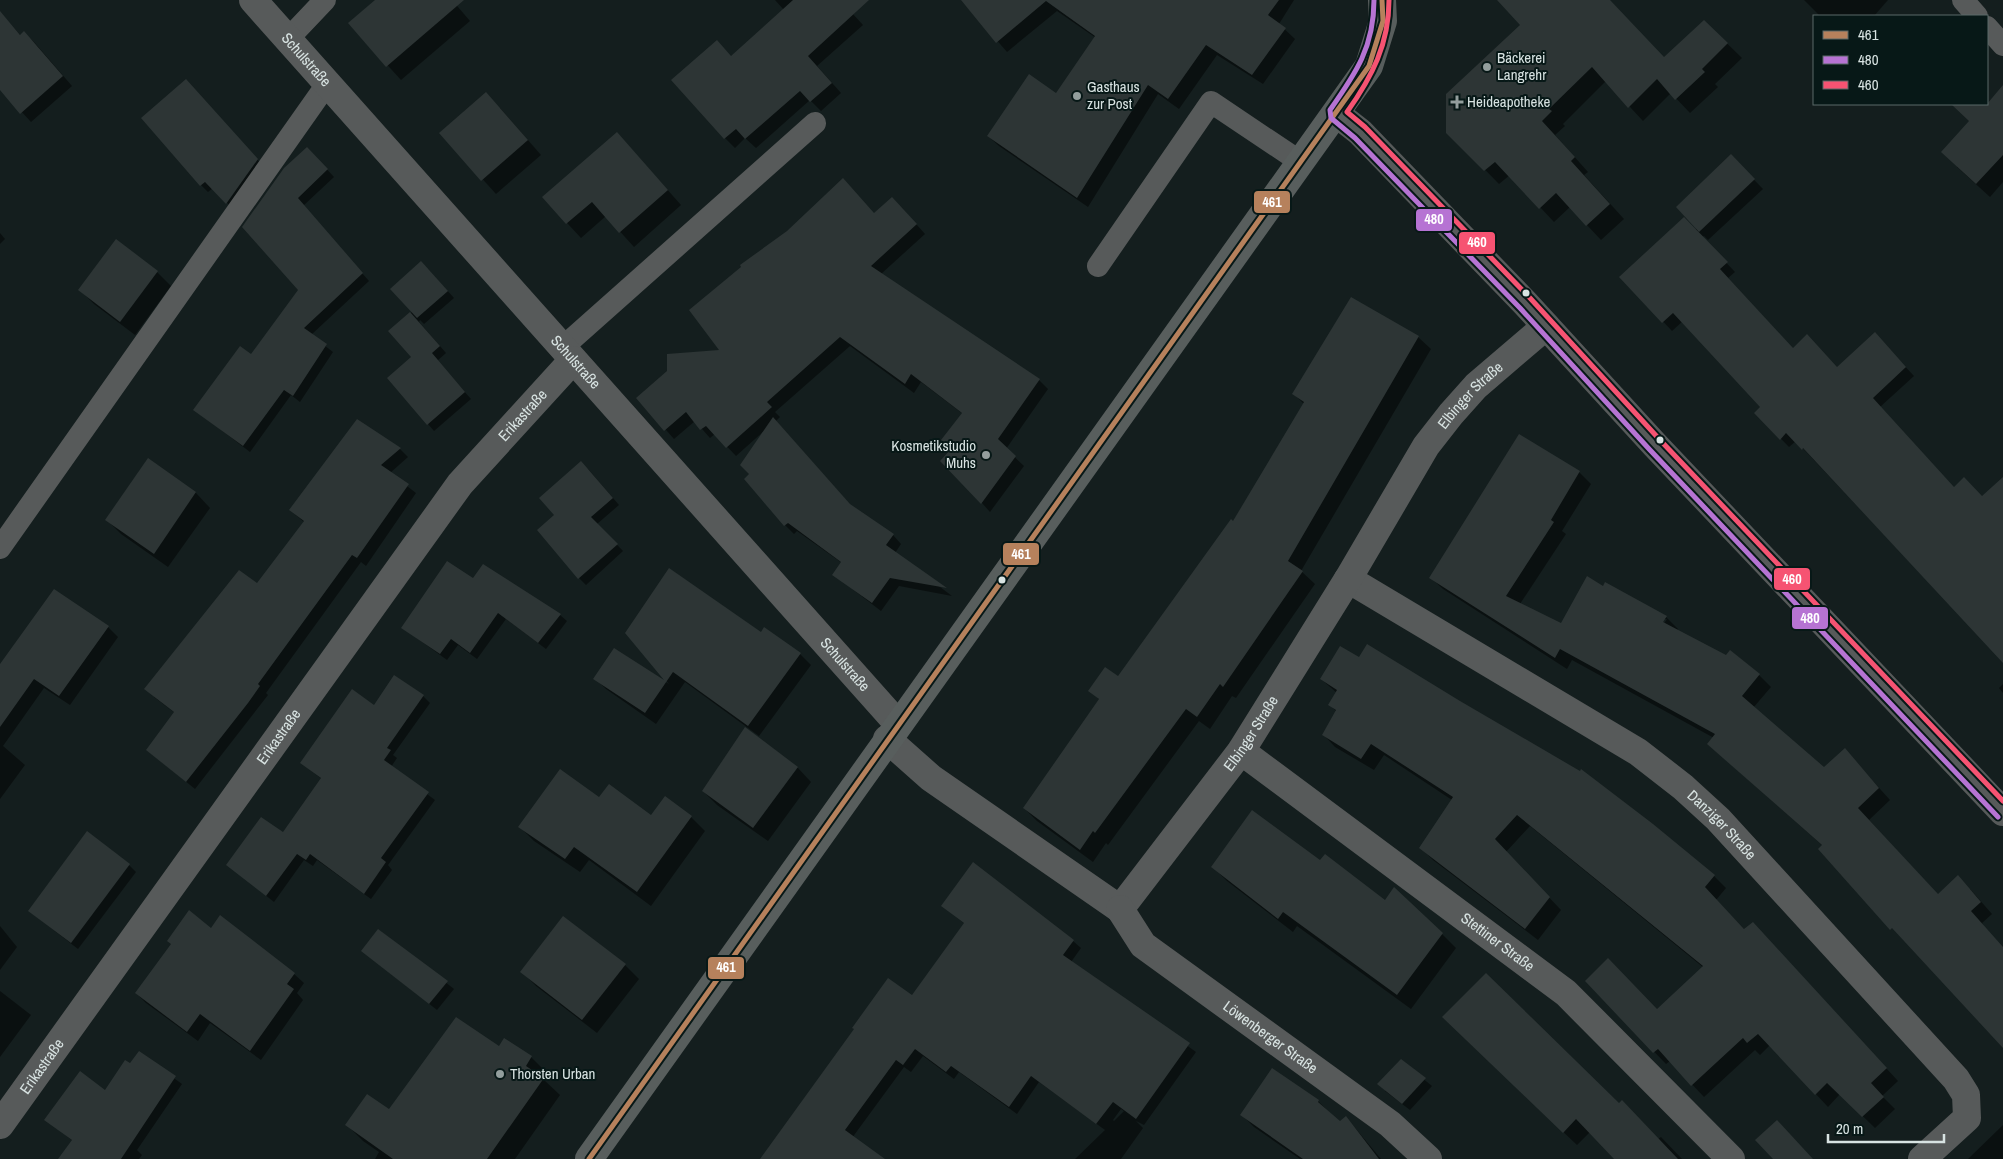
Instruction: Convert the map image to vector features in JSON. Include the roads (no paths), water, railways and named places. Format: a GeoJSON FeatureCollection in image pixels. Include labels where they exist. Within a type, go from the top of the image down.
{"type":"FeatureCollection","features":[{"type":"Feature","properties":{"kind":"street","name":"Schulstraße"},"geometry":{"type":"LineString","coordinates":[[253,0],[567,354],[893,731]]}},
{"type":"Feature","properties":{"kind":"street"},"geometry":{"type":"LineString","coordinates":[[590,1159],[893,731],[1370,66],[1383,21],[1382,0]]}},
{"type":"Feature","properties":{"kind":"street"},"geometry":{"type":"LineString","coordinates":[[1337,114],[1360,132],[1546,326],[2003,812]]}},
{"type":"Feature","properties":{"kind":"street","name":"Elbinger Straße"},"geometry":{"type":"LineString","coordinates":[[1120,909],[1240,751],[1348,579],[1426,446],[1450,414],[1476,386],[1546,326]]}},
{"type":"Feature","properties":{"kind":"street","name":"Erikastraße"},"geometry":{"type":"LineString","coordinates":[[0,1126],[460,484],[567,354]]}},
{"type":"Feature","properties":{"kind":"street","name":"Danziger Straße"},"geometry":{"type":"LineString","coordinates":[[1348,579],[1638,752],[1683,787],[1718,819],[1956,1079],[1966,1095],[1967,1118],[1922,1159]]}},
{"type":"Feature","properties":{"kind":"street"},"geometry":{"type":"LineString","coordinates":[[893,731],[931,778],[1120,909]]}},
{"type":"Feature","properties":{"kind":"street","name":"Stettiner Straße"},"geometry":{"type":"LineString","coordinates":[[1240,751],[1566,993],[1731,1159]]}},
{"type":"Feature","properties":{"kind":"street","name":"Löwenberger Straße"},"geometry":{"type":"LineString","coordinates":[[1120,909],[1144,945],[1390,1124],[1428,1159]]}},
{"type":"Feature","properties":{"kind":"lane"},"geometry":{"type":"LineString","coordinates":[[288,38],[325,0]]}},
{"type":"Feature","properties":{"kind":"lane"},"geometry":{"type":"LineString","coordinates":[[1963,0],[1976,15]]}},
{"type":"Feature","properties":{"kind":"lane"},"geometry":{"type":"LineString","coordinates":[[1988,28],[2003,45]]}},
{"type":"Feature","properties":{"kind":"lane"},"geometry":{"type":"LineString","coordinates":[[0,548],[327,84]]}},
{"type":"Feature","properties":{"kind":"lane"},"geometry":{"type":"LineString","coordinates":[[1098,266],[1211,102],[1302,163]]}},
{"type":"Feature","properties":{"kind":"lane"},"geometry":{"type":"LineString","coordinates":[[567,354],[816,123]]}},
{"type":"Feature","properties":{"kind":"place","name":"Bäckerei Langrehr"},"geometry":{"type":"Point","coordinates":[1487,67]}},
{"type":"Feature","properties":{"kind":"place","name":"Gasthaus zur Post"},"geometry":{"type":"Point","coordinates":[1077,96]}},
{"type":"Feature","properties":{"kind":"place","name":"Heideapotheke"},"geometry":{"type":"Point","coordinates":[1457,102]}},
{"type":"Feature","properties":{"kind":"place","name":"Kosmetikstudio Muhs"},"geometry":{"type":"Point","coordinates":[986,455]}},
{"type":"Feature","properties":{"kind":"place","name":"Thorsten Urban"},"geometry":{"type":"Point","coordinates":[500,1074]}}]}
